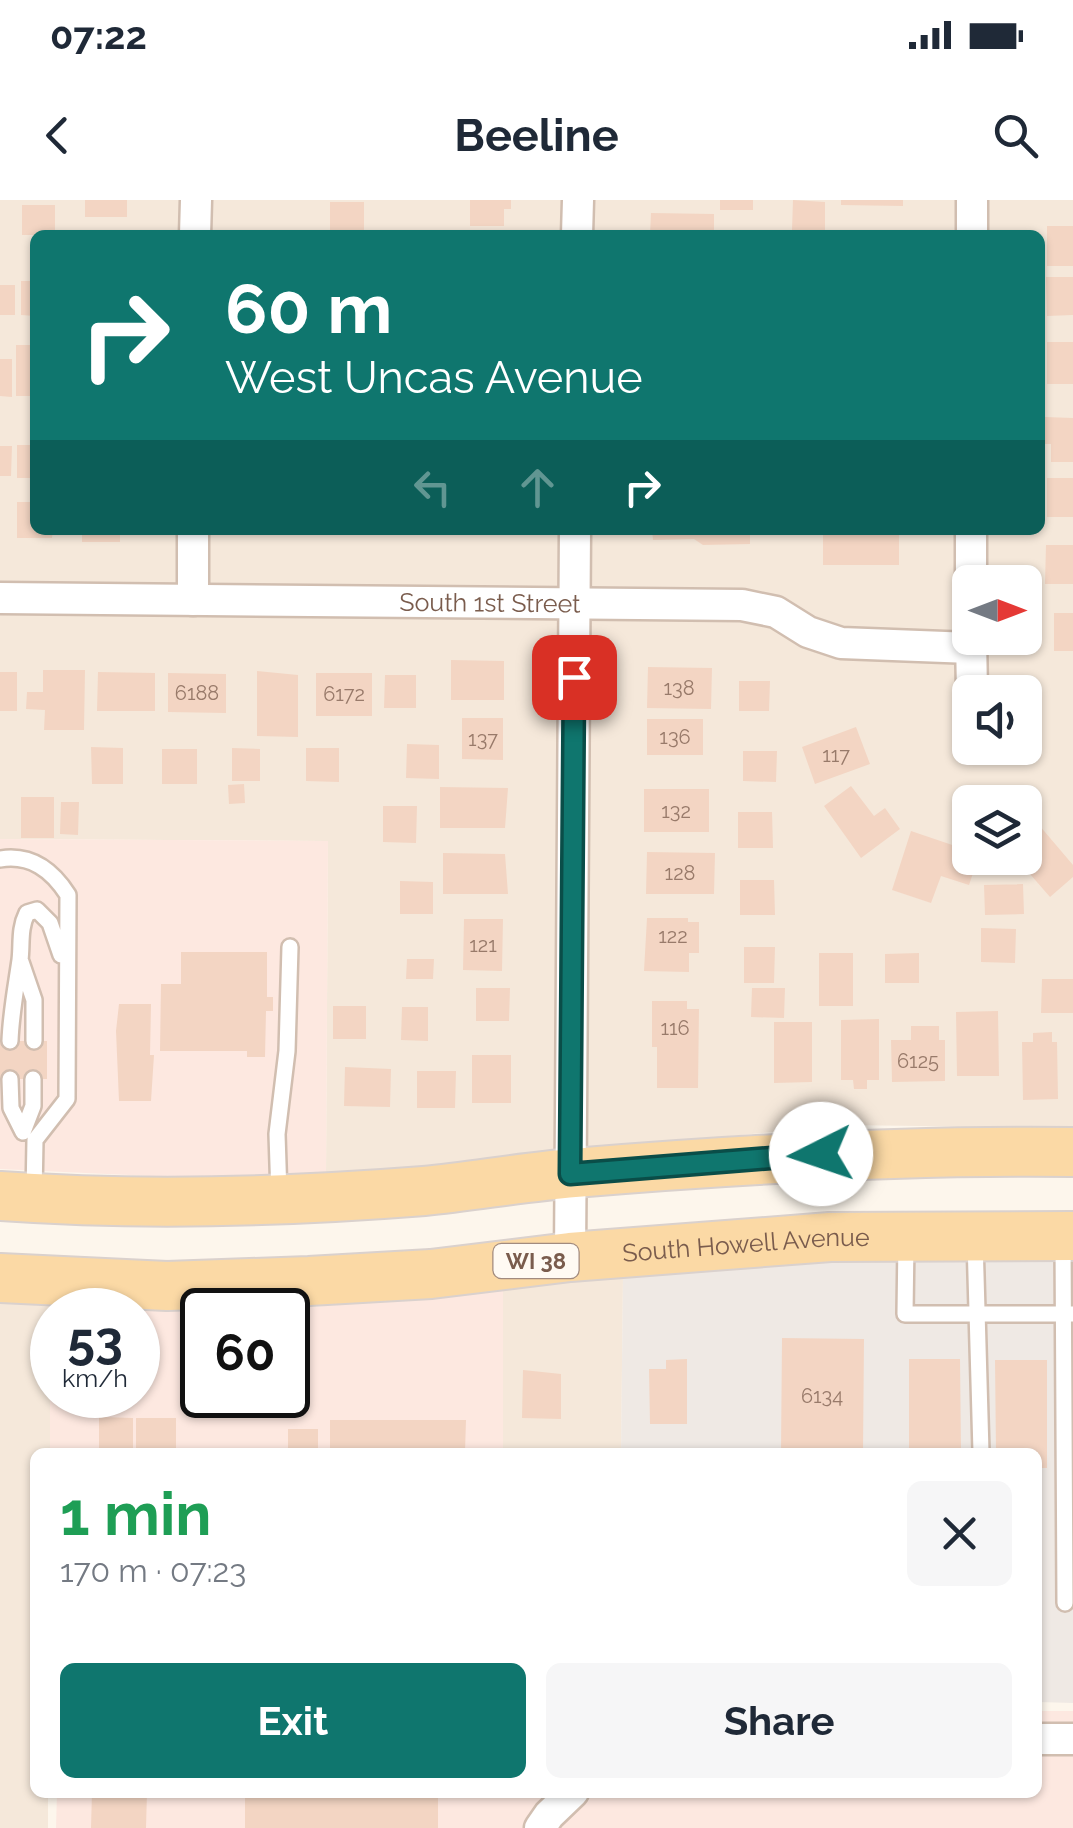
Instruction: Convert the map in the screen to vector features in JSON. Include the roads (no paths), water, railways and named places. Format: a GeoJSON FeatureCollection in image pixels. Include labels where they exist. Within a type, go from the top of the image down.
{"type":"FeatureCollection","features":[{"type":"Feature","properties":{"kind":"main road"},"geometry":{"type":"LineString","coordinates":[[17,1197],[167,1202],[280,1199],[428,1190],[821,1154],[1073,1152]]}},
{"type":"Feature","properties":{"kind":"main road","name":"South Howell Avenue"},"geometry":{"type":"LineString","coordinates":[[0,1278],[167,1286],[220,1284],[431,1274],[570,1258],[830,1237],[1068,1236]]}},
{"type":"Feature","properties":{"kind":"street"},"geometry":{"type":"LineString","coordinates":[[195,230],[196,200]]}},
{"type":"Feature","properties":{"kind":"street"},"geometry":{"type":"LineString","coordinates":[[577,230],[578,200]]}},
{"type":"Feature","properties":{"kind":"street"},"geometry":{"type":"LineString","coordinates":[[972,200],[972,230]]}},
{"type":"Feature","properties":{"kind":"street"},"geometry":{"type":"LineString","coordinates":[[192,600],[193,535]]}},
{"type":"Feature","properties":{"kind":"street"},"geometry":{"type":"LineString","coordinates":[[570,1258],[575,535]]}},
{"type":"Feature","properties":{"kind":"street"},"geometry":{"type":"LineString","coordinates":[[971,535],[971,565]]}},
{"type":"Feature","properties":{"kind":"street","name":"South 1st Street"},"geometry":{"type":"LineString","coordinates":[[0,598],[742,605],[776,612],[808,632],[841,643],[952,643]]}},
{"type":"Feature","properties":{"kind":"street"},"geometry":{"type":"LineString","coordinates":[[1042,1739],[1073,1739]]}},
{"type":"Feature","properties":{"kind":"street"},"geometry":{"type":"LineString","coordinates":[[544,1822],[567,1798]]}},
{"type":"Feature","properties":{"kind":"lane"},"geometry":{"type":"LineString","coordinates":[[0,859],[34,861],[57,878],[68,895],[66,1099],[29,1136]]}},
{"type":"Feature","properties":{"kind":"lane"},"geometry":{"type":"LineString","coordinates":[[10,1041],[11,1002],[26,913],[37,910],[50,923],[59,943],[67,983]]}},
{"type":"Feature","properties":{"kind":"lane"},"geometry":{"type":"LineString","coordinates":[[280,1199],[277,1134],[287,1052],[290,947]]}},
{"type":"Feature","properties":{"kind":"lane"},"geometry":{"type":"LineString","coordinates":[[20,958],[34,1000],[34,1041]]}},
{"type":"Feature","properties":{"kind":"lane"},"geometry":{"type":"LineString","coordinates":[[10,1079],[11,1108],[29,1136]]}},
{"type":"Feature","properties":{"kind":"lane"},"geometry":{"type":"LineString","coordinates":[[17,1197],[34,1106],[34,1079]]}},
{"type":"Feature","properties":{"kind":"lane"},"geometry":{"type":"LineString","coordinates":[[0,1116],[29,1136]]}},
{"type":"Feature","properties":{"kind":"lane"},"geometry":{"type":"LineString","coordinates":[[906,1236],[905,1314],[1068,1314]]}},
{"type":"Feature","properties":{"kind":"lane"},"geometry":{"type":"LineString","coordinates":[[975,1236],[982,1448]]}},
{"type":"Feature","properties":{"kind":"lane"},"geometry":{"type":"LineString","coordinates":[[1065,1603],[1068,1236]]}}]}
